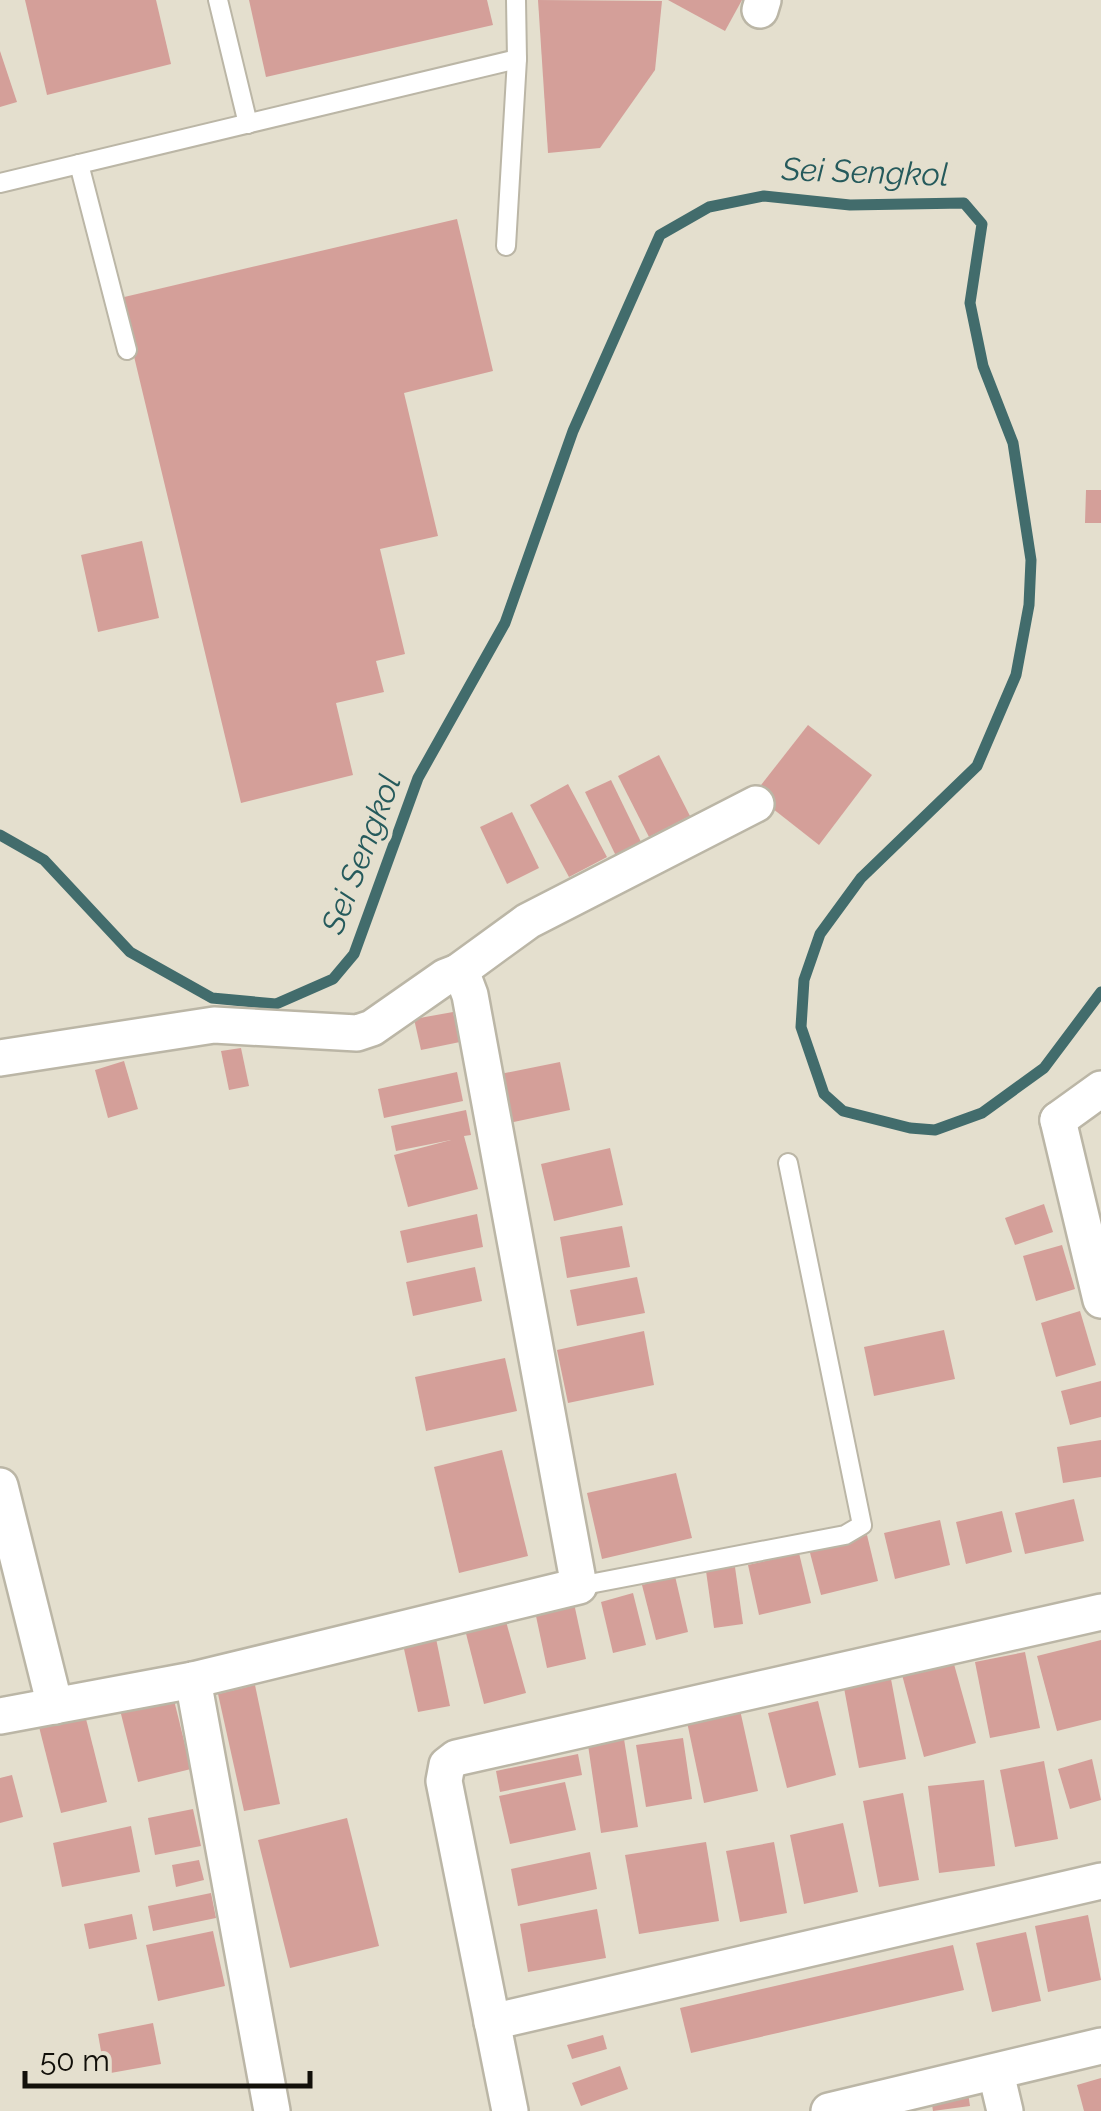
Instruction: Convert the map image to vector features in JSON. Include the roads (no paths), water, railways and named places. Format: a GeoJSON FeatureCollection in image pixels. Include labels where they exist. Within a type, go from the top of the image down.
{"type":"FeatureCollection","features":[{"type":"Feature","properties":{"kind":"street"},"geometry":{"type":"LineString","coordinates":[[0,1058],[214,1025],[356,1032],[372,1028],[528,921],[756,804]]}},
{"type":"Feature","properties":{"kind":"street"},"geometry":{"type":"LineString","coordinates":[[0,1716],[193,1680],[578,1586],[470,995],[458,972]]}},
{"type":"Feature","properties":{"kind":"street"},"geometry":{"type":"LineString","coordinates":[[1058,1120],[1101,1089]]}},
{"type":"Feature","properties":{"kind":"street"},"geometry":{"type":"LineString","coordinates":[[1058,1120],[1101,1184]]}},
{"type":"Feature","properties":{"kind":"street"},"geometry":{"type":"LineString","coordinates":[[1058,1120],[1101,1300]]}},
{"type":"Feature","properties":{"kind":"street"},"geometry":{"type":"LineString","coordinates":[[0,1486],[54,1706]]}},
{"type":"Feature","properties":{"kind":"street"},"geometry":{"type":"LineString","coordinates":[[510,2111],[444,1781],[447,1765],[456,1758],[1101,1612]]}},
{"type":"Feature","properties":{"kind":"street"},"geometry":{"type":"LineString","coordinates":[[193,1680],[272,2111]]}},
{"type":"Feature","properties":{"kind":"street"},"geometry":{"type":"LineString","coordinates":[[492,2022],[1101,1881]]}},
{"type":"Feature","properties":{"kind":"street"},"geometry":{"type":"LineString","coordinates":[[829,2111],[1101,2046]]}},
{"type":"Feature","properties":{"kind":"street"},"geometry":{"type":"LineString","coordinates":[[996,2073],[1005,2111]]}},
{"type":"Feature","properties":{"kind":"lane"},"geometry":{"type":"LineString","coordinates":[[218,0],[248,124]]}},
{"type":"Feature","properties":{"kind":"lane"},"geometry":{"type":"LineString","coordinates":[[506,246],[517,59],[516,0]]}},
{"type":"Feature","properties":{"kind":"lane"},"geometry":{"type":"LineString","coordinates":[[0,183],[517,59]]}},
{"type":"Feature","properties":{"kind":"lane"},"geometry":{"type":"LineString","coordinates":[[79,164],[126,350]]}},
{"type":"Feature","properties":{"kind":"lane"},"geometry":{"type":"LineString","coordinates":[[578,1586],[846,1535],[862,1524],[788,1164]]}},
{"type":"Feature","properties":{"kind":"waterway","name":"Sei Sengkol"},"geometry":{"type":"LineString","coordinates":[[0,835],[44,860],[130,952],[212,998],[276,1004],[333,979],[354,954],[418,778],[505,623],[573,431],[660,235],[709,207],[764,196],[850,205],[964,203],[982,224],[970,303],[983,366],[1013,443],[1031,560],[1029,605],[1016,675],[977,766],[861,878],[820,934],[804,980],[801,1027],[824,1094],[843,1111],[910,1128],[935,1130],[982,1113],[1044,1068],[1101,992]]}}]}
